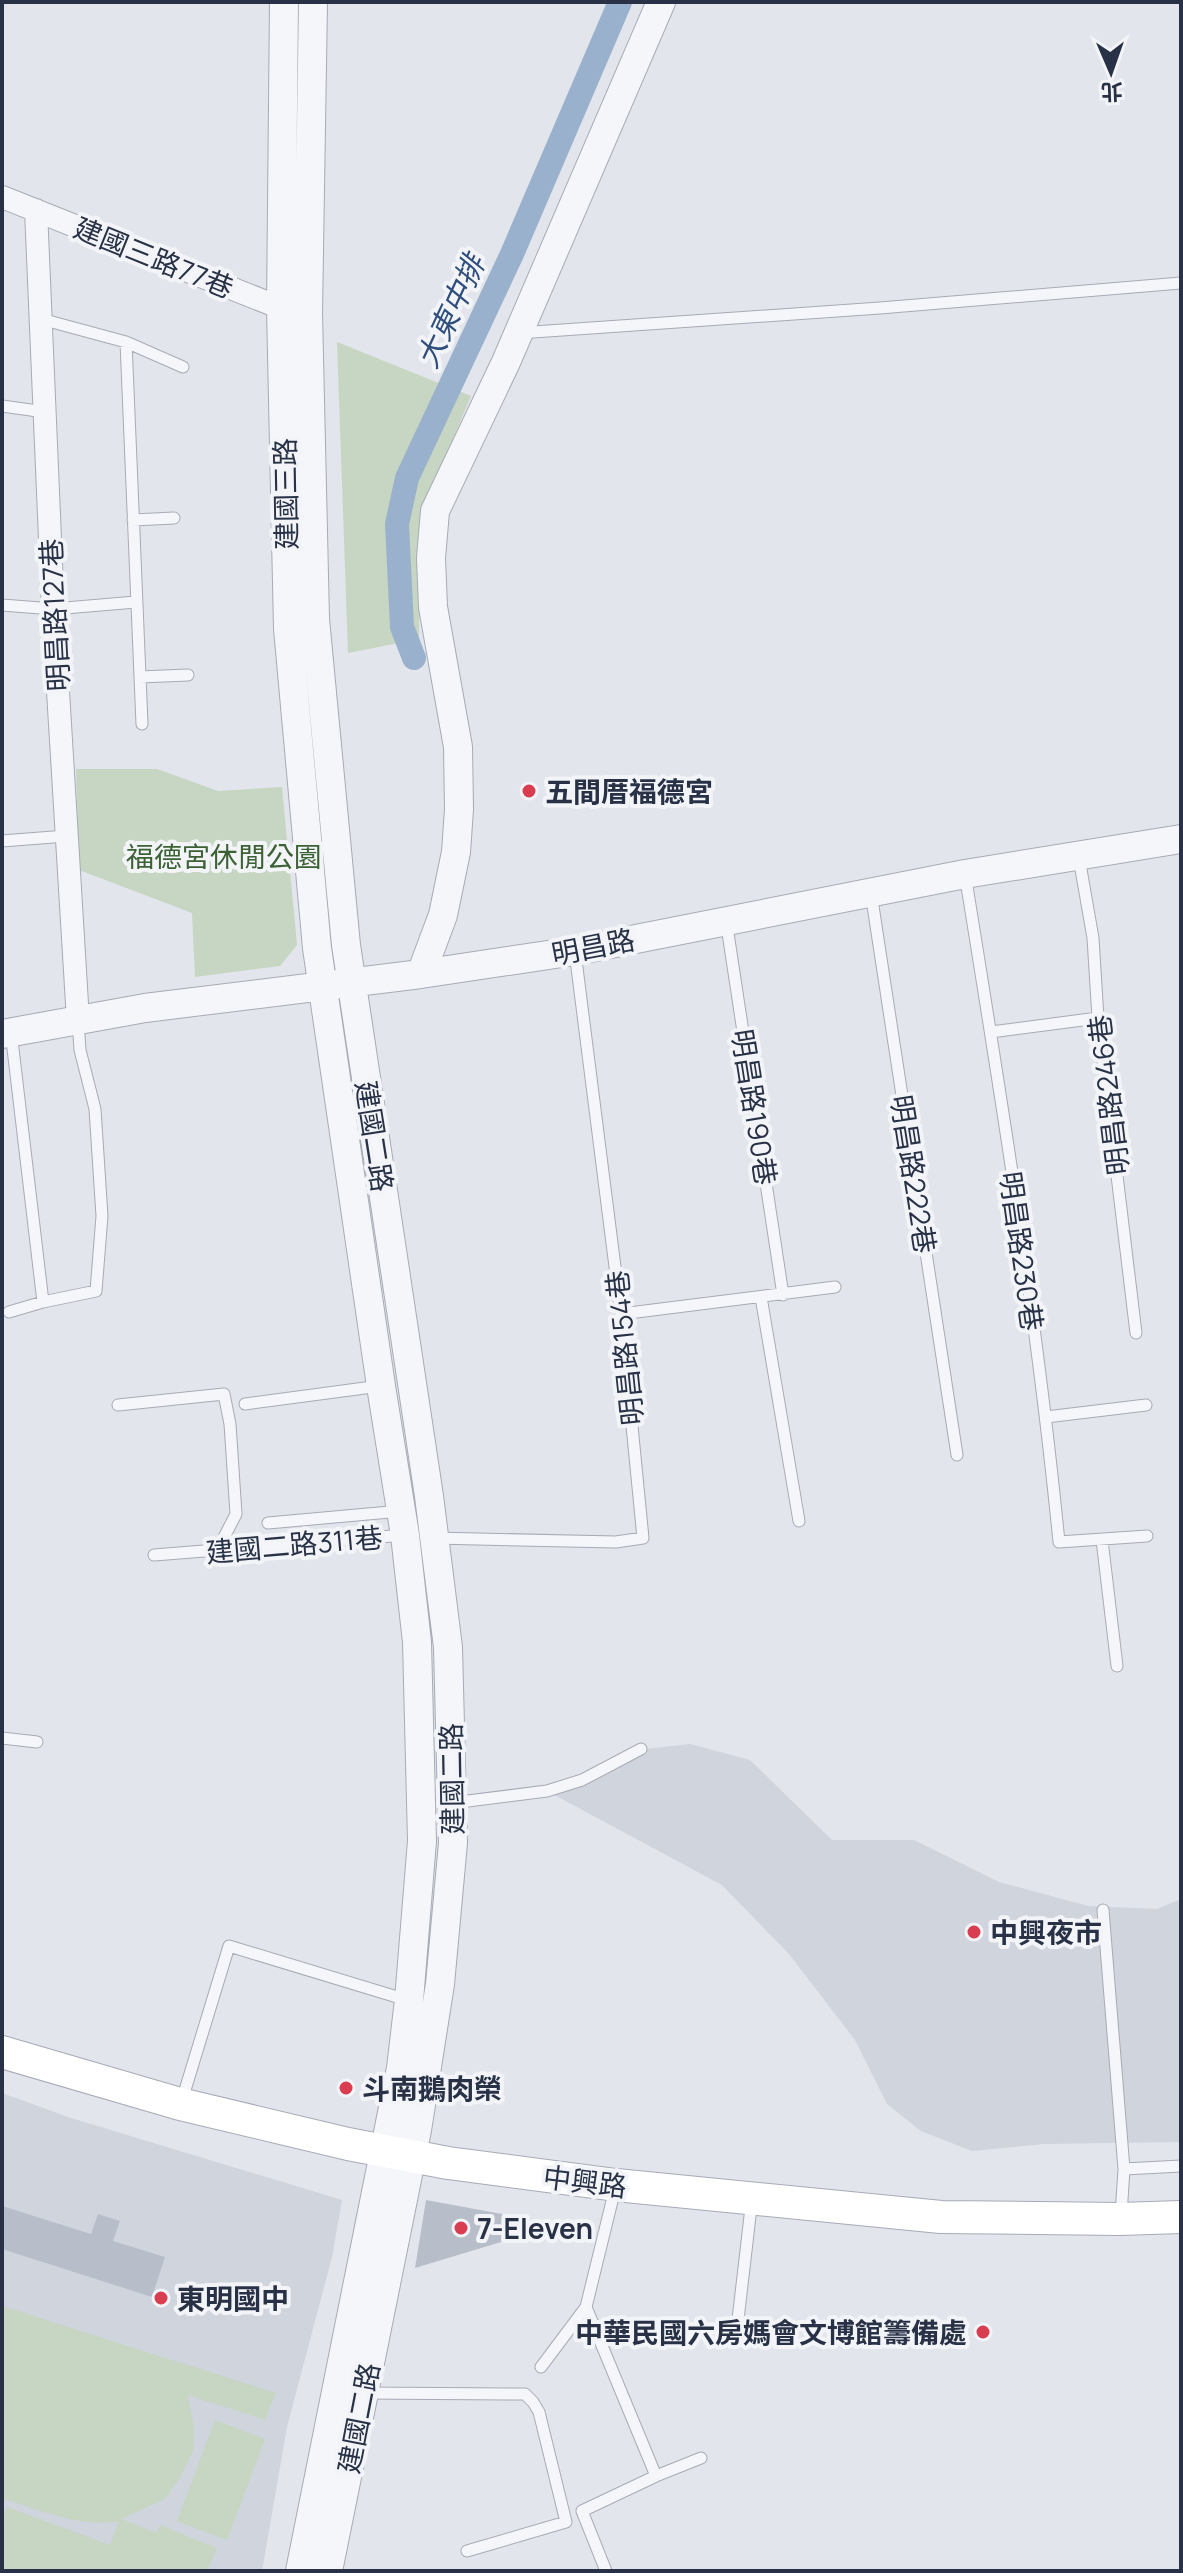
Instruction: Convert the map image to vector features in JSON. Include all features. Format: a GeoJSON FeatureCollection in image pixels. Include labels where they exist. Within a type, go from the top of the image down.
{"type":"FeatureCollection","features":[{"type":"Feature","properties":{"kind":"main road","name":"中興路"},"geometry":{"type":"LineString","coordinates":[[2,2052],[180,2104],[398,2154],[616,2185],[941,2217],[1181,2217]]}},
{"type":"Feature","properties":{"kind":"street","name":"建國三路"},"geometry":{"type":"LineString","coordinates":[[284,2],[294,311],[315,619],[351,982]]}},
{"type":"Feature","properties":{"kind":"street","name":"建國三路"},"geometry":{"type":"LineString","coordinates":[[313,2],[294,311],[288,629],[323,985]]}},
{"type":"Feature","properties":{"kind":"street"},"geometry":{"type":"LineString","coordinates":[[421,974],[443,915],[456,852],[459,809],[458,747],[433,607],[431,558],[435,511],[519,333],[661,2]]}},
{"type":"Feature","properties":{"kind":"street","name":"建國三路77巷"},"geometry":{"type":"LineString","coordinates":[[2,197],[294,311]]}},
{"type":"Feature","properties":{"kind":"street","name":"明昌路127巷"},"geometry":{"type":"LineString","coordinates":[[36,210],[53,609],[78,1020]]}},
{"type":"Feature","properties":{"kind":"street","name":"明昌路"},"geometry":{"type":"LineString","coordinates":[[6,1033],[145,1008],[421,974],[575,951],[965,874],[1181,839]]}},
{"type":"Feature","properties":{"kind":"street","name":"建國二路"},"geometry":{"type":"LineString","coordinates":[[300,2571],[440,1984],[453,1843],[448,1647],[435,1538],[351,982]]}},
{"type":"Feature","properties":{"kind":"street","name":"建國二路"},"geometry":{"type":"LineString","coordinates":[[323,985],[403,1523],[417,1642],[422,1841],[401,2068],[398,2154],[362,2393],[328,2571]]}},
{"type":"Feature","properties":{"kind":"lane"},"geometry":{"type":"LineString","coordinates":[[519,333],[1181,283]]}},
{"type":"Feature","properties":{"kind":"lane"},"geometry":{"type":"LineString","coordinates":[[41,319],[126,342],[183,367]]}},
{"type":"Feature","properties":{"kind":"lane"},"geometry":{"type":"LineString","coordinates":[[126,342],[142,724]]}},
{"type":"Feature","properties":{"kind":"lane"},"geometry":{"type":"LineString","coordinates":[[2,406],[45,412]]}},
{"type":"Feature","properties":{"kind":"lane"},"geometry":{"type":"LineString","coordinates":[[133,520],[174,518]]}},
{"type":"Feature","properties":{"kind":"lane"},"geometry":{"type":"LineString","coordinates":[[2,605],[53,609],[136,602]]}},
{"type":"Feature","properties":{"kind":"lane"},"geometry":{"type":"LineString","coordinates":[[140,677],[188,675]]}},
{"type":"Feature","properties":{"kind":"lane"},"geometry":{"type":"LineString","coordinates":[[2,841],[66,836]]}},
{"type":"Feature","properties":{"kind":"lane","name":"明昌路246巷"},"geometry":{"type":"LineString","coordinates":[[1079,857],[1093,938],[1098,1018],[1136,1333]]}},
{"type":"Feature","properties":{"kind":"lane","name":"明昌路230巷"},"geometry":{"type":"LineString","coordinates":[[965,874],[991,1032],[1046,1417],[1059,1542],[1147,1536]]}},
{"type":"Feature","properties":{"kind":"lane","name":"明昌路222巷"},"geometry":{"type":"LineString","coordinates":[[870,893],[957,1455]]}},
{"type":"Feature","properties":{"kind":"lane","name":"明昌路190巷"},"geometry":{"type":"LineString","coordinates":[[726,920],[783,1295]]}},
{"type":"Feature","properties":{"kind":"lane","name":"明昌路154巷"},"geometry":{"type":"LineString","coordinates":[[435,1538],[616,1542],[643,1538],[621,1314],[575,951]]}},
{"type":"Feature","properties":{"kind":"lane"},"geometry":{"type":"LineString","coordinates":[[991,1032],[1098,1018]]}},
{"type":"Feature","properties":{"kind":"lane"},"geometry":{"type":"LineString","coordinates":[[9,1312],[96,1291],[102,1216],[97,1139],[95,1109],[80,1050],[78,1020]]}},
{"type":"Feature","properties":{"kind":"lane"},"geometry":{"type":"LineString","coordinates":[[6,1033],[43,1302]]}},
{"type":"Feature","properties":{"kind":"lane"},"geometry":{"type":"LineString","coordinates":[[621,1314],[835,1287]]}},
{"type":"Feature","properties":{"kind":"lane"},"geometry":{"type":"LineString","coordinates":[[761,1297],[799,1521]]}},
{"type":"Feature","properties":{"kind":"lane"},"geometry":{"type":"LineString","coordinates":[[245,1404],[381,1386]]}},
{"type":"Feature","properties":{"kind":"lane"},"geometry":{"type":"LineString","coordinates":[[118,1405],[224,1394],[230,1424],[236,1514],[217,1551]]}},
{"type":"Feature","properties":{"kind":"lane"},"geometry":{"type":"LineString","coordinates":[[1046,1417],[1146,1405]]}},
{"type":"Feature","properties":{"kind":"lane"},"geometry":{"type":"LineString","coordinates":[[268,1523],[403,1523]]}},
{"type":"Feature","properties":{"kind":"lane","name":"建國二路311巷"},"geometry":{"type":"LineString","coordinates":[[154,1555],[217,1551],[403,1523],[435,1538]]}},
{"type":"Feature","properties":{"kind":"lane"},"geometry":{"type":"LineString","coordinates":[[1102,1540],[1117,1666]]}},
{"type":"Feature","properties":{"kind":"lane"},"geometry":{"type":"LineString","coordinates":[[2,1738],[37,1742]]}},
{"type":"Feature","properties":{"kind":"lane"},"geometry":{"type":"LineString","coordinates":[[452,1803],[547,1791],[582,1780],[641,1749]]}},
{"type":"Feature","properties":{"kind":"lane"},"geometry":{"type":"LineString","coordinates":[[1103,1910],[1124,2169],[1120,2219]]}},
{"type":"Feature","properties":{"kind":"lane"},"geometry":{"type":"LineString","coordinates":[[180,2104],[229,1946],[409,2000]]}},
{"type":"Feature","properties":{"kind":"lane"},"geometry":{"type":"LineString","coordinates":[[1124,2169],[1181,2166]]}},
{"type":"Feature","properties":{"kind":"lane"},"geometry":{"type":"LineString","coordinates":[[541,2367],[586,2307],[616,2185]]}},
{"type":"Feature","properties":{"kind":"lane"},"geometry":{"type":"LineString","coordinates":[[737,2328],[752,2199]]}},
{"type":"Feature","properties":{"kind":"lane"},"geometry":{"type":"LineString","coordinates":[[586,2307],[656,2476]]}},
{"type":"Feature","properties":{"kind":"lane"},"geometry":{"type":"LineString","coordinates":[[362,2393],[525,2394],[533,2402],[539,2412],[566,2522],[467,2551]]}},
{"type":"Feature","properties":{"kind":"lane"},"geometry":{"type":"LineString","coordinates":[[606,2571],[582,2511],[701,2458]]}},
{"type":"Feature","properties":{"kind":"shaded area","name":"中興夜市"},"geometry":{"type":"Polygon","coordinates":[[[690,1744],[750,1760],[832,1840],[914,1840],[999,1882],[1088,1906],[1157,1909],[1181,1899],[1181,2142],[1044,2144],[972,2151],[921,2131],[887,2104],[855,2040],[789,1954],[722,1885],[547,1791],[637,1750],[690,1744]]]}},
{"type":"Feature","properties":{"kind":"shaded area","name":"東明國中"},"geometry":{"type":"Polygon","coordinates":[[[2,2093],[71,2118],[342,2200],[332,2257],[287,2427],[262,2571],[2,2571],[2,2093]]]}},
{"type":"Feature","properties":{"kind":"green space"},"geometry":{"type":"Polygon","coordinates":[[[337,342],[471,396],[420,517],[419,639],[348,653],[337,342]]]}},
{"type":"Feature","properties":{"kind":"green space","name":"福德宮休閒公園"},"geometry":{"type":"Polygon","coordinates":[[[76,769],[157,769],[218,791],[282,787],[297,945],[280,966],[195,977],[192,913],[79,870],[76,769]]]}},
{"type":"Feature","properties":{"kind":"green space"},"geometry":{"type":"Polygon","coordinates":[[[2,2306],[276,2393],[265,2420],[188,2395],[194,2430],[193,2451],[181,2476],[165,2499],[121,2519],[156,2533],[160,2525],[217,2548],[207,2571],[2,2571],[2,2518],[7,2507],[110,2545],[119,2521],[75,2520],[2,2498],[2,2306]]]}},
{"type":"Feature","properties":{"kind":"green space"},"geometry":{"type":"Polygon","coordinates":[[[215,2420],[265,2439],[227,2540],[177,2521],[215,2420]]]}},
{"type":"Feature","properties":{"kind":"building","name":"7-Eleven"},"geometry":{"type":"Polygon","coordinates":[[[426,2200],[502,2214],[501,2242],[415,2268],[426,2200]]]}},
{"type":"Feature","properties":{"kind":"building"},"geometry":{"type":"Polygon","coordinates":[[[2,2206],[91,2234],[98,2214],[120,2221],[113,2241],[165,2257],[152,2297],[2,2249],[2,2206]]]}},
{"type":"Feature","properties":{"kind":"waterway","name":"大東中排"},"geometry":{"type":"LineString","coordinates":[[414,658],[402,627],[397,524],[407,478],[512,254],[620,2]]}},
{"type":"Feature","properties":{"kind":"place","name":"五間厝福德宮"},"geometry":{"type":"Point","coordinates":[529,791]}},
{"type":"Feature","properties":{"kind":"place","name":"中興夜市"},"geometry":{"type":"Point","coordinates":[974,1932]}},
{"type":"Feature","properties":{"kind":"place","name":"斗南鵝肉榮"},"geometry":{"type":"Point","coordinates":[346,2088]}},
{"type":"Feature","properties":{"kind":"place","name":"7-Eleven"},"geometry":{"type":"Point","coordinates":[461,2228]}},
{"type":"Feature","properties":{"kind":"place","name":"東明國中"},"geometry":{"type":"Point","coordinates":[161,2298]}},
{"type":"Feature","properties":{"kind":"place","name":"中華民國六房媽會文博館籌備處"},"geometry":{"type":"Point","coordinates":[983,2332]}}]}
